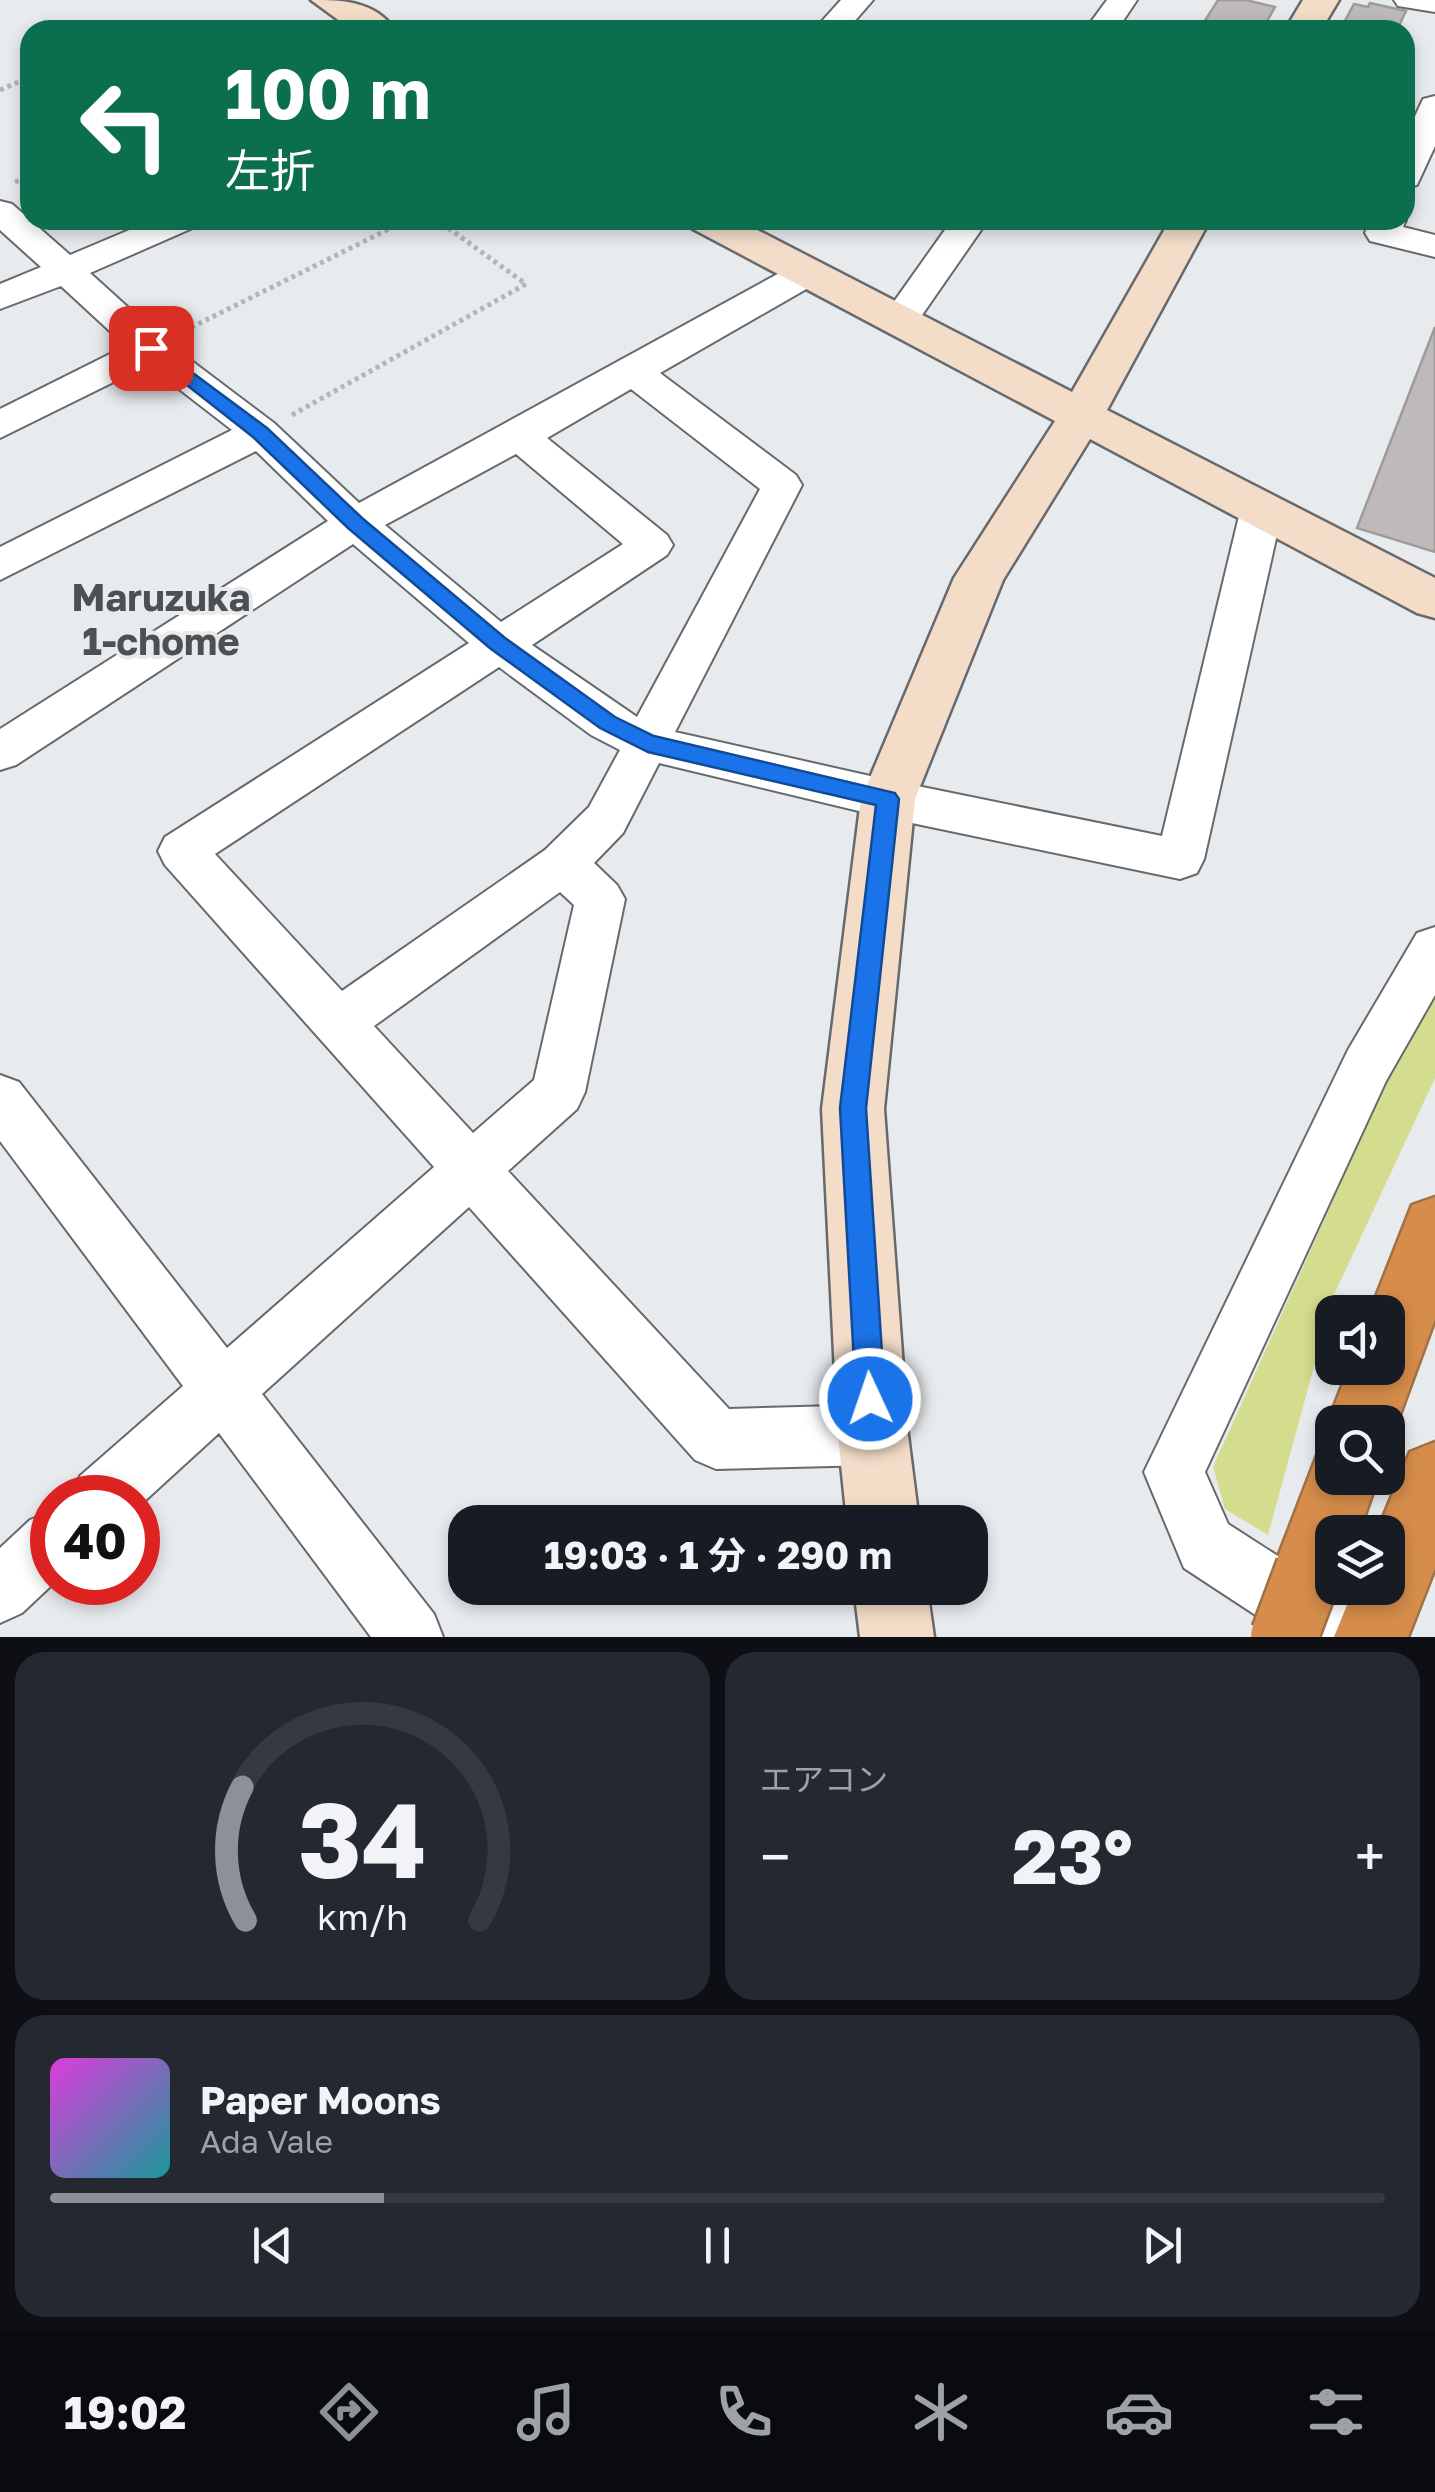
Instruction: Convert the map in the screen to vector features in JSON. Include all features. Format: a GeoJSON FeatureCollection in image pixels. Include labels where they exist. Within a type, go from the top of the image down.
{"type":"FeatureCollection","features":[{"type":"Feature","properties":{"kind":"highway"},"geometry":{"type":"LineString","coordinates":[[1405,1309],[1435,1226]]}},
{"type":"Feature","properties":{"kind":"highway"},"geometry":{"type":"LineString","coordinates":[[1370,1626],[1435,1477]]}},
{"type":"Feature","properties":{"kind":"highway"},"geometry":{"type":"LineString","coordinates":[[1284,1637],[1337,1495]]}},
{"type":"Feature","properties":{"kind":"street"},"geometry":{"type":"LineString","coordinates":[[329,0],[360,20]]}},
{"type":"Feature","properties":{"kind":"street"},"geometry":{"type":"LineString","coordinates":[[839,20],[858,0]]}},
{"type":"Feature","properties":{"kind":"street"},"geometry":{"type":"LineString","coordinates":[[1410,0],[1435,3]]}},
{"type":"Feature","properties":{"kind":"street"},"geometry":{"type":"LineString","coordinates":[[1415,154],[1435,106]]}},
{"type":"Feature","properties":{"kind":"street"},"geometry":{"type":"LineString","coordinates":[[0,210],[20,229]]}},
{"type":"Feature","properties":{"kind":"street"},"geometry":{"type":"LineString","coordinates":[[21,230],[151,348],[260,432],[355,523],[498,644],[608,722],[648,743],[888,799],[1180,859],[1262,512]]}},
{"type":"Feature","properties":{"kind":"street"},"geometry":{"type":"LineString","coordinates":[[0,298],[62,268],[158,230]]}},
{"type":"Feature","properties":{"kind":"street"},"geometry":{"type":"LineString","coordinates":[[727,230],[1435,600]]}},
{"type":"Feature","properties":{"kind":"street"},"geometry":{"type":"LineString","coordinates":[[900,320],[963,230]]}},
{"type":"Feature","properties":{"kind":"street"},"geometry":{"type":"LineString","coordinates":[[881,1505],[872,1435],[853,1108],[888,799],[979,578],[1082,415],[1184,230]]}},
{"type":"Feature","properties":{"kind":"street"},"geometry":{"type":"LineString","coordinates":[[1383,230],[1382,233],[1435,246]]}},
{"type":"Feature","properties":{"kind":"street"},"geometry":{"type":"LineString","coordinates":[[0,752],[355,523],[519,436],[809,272]]}},
{"type":"Feature","properties":{"kind":"street"},"geometry":{"type":"LineString","coordinates":[[0,425],[151,348]]}},
{"type":"Feature","properties":{"kind":"street"},"geometry":{"type":"LineString","coordinates":[[336,1023],[562,864],[606,820],[782,485],[632,370]]}},
{"type":"Feature","properties":{"kind":"street"},"geometry":{"type":"LineString","coordinates":[[0,565],[260,432]]}},
{"type":"Feature","properties":{"kind":"street"},"geometry":{"type":"LineString","coordinates":[[519,436],[652,545],[182,850],[716,1439],[872,1435]]}},
{"type":"Feature","properties":{"kind":"street"},"geometry":{"type":"LineString","coordinates":[[127,1475],[558,1092],[600,900],[562,864]]}},
{"type":"Feature","properties":{"kind":"street"},"geometry":{"type":"LineString","coordinates":[[1370,1626],[1303,1610],[1206,1546],[1174,1472],[1367,1066],[1435,948]]}},
{"type":"Feature","properties":{"kind":"street"},"geometry":{"type":"LineString","coordinates":[[0,1099],[411,1637]]}},
{"type":"Feature","properties":{"kind":"street"},"geometry":{"type":"LineString","coordinates":[[0,1590],[30,1562]]}},
{"type":"Feature","properties":{"kind":"street"},"geometry":{"type":"LineString","coordinates":[[893,1605],[897,1637]]}},
{"type":"Feature","properties":{"kind":"path"},"geometry":{"type":"LineString","coordinates":[[151,348],[387,230]]}},
{"type":"Feature","properties":{"kind":"path"},"geometry":{"type":"LineString","coordinates":[[260,432],[526,284],[451,230]]}},
{"type":"Feature","properties":{"kind":"green space"},"geometry":{"type":"Polygon","coordinates":[[[1435,988],[1435,1078],[1334,1295],[1315,1295],[1315,1363],[1268,1535],[1225,1509],[1213,1467],[1408,1034],[1435,988]]]}},
{"type":"Feature","properties":{"kind":"building"},"geometry":{"type":"Polygon","coordinates":[[[1218,0],[1246,0],[1275,7],[1268,20],[1205,20],[1218,0]]]}},
{"type":"Feature","properties":{"kind":"building"},"geometry":{"type":"Polygon","coordinates":[[[1370,3],[1406,11],[1402,20],[1345,20],[1354,4],[1368,7],[1370,3]]]}},
{"type":"Feature","properties":{"kind":"building"},"geometry":{"type":"Polygon","coordinates":[[[1435,327],[1435,552],[1357,528],[1435,327]]]}},
{"type":"Feature","properties":{"kind":"district","name":"Maruzuka 1-chome"},"geometry":{"type":"Point","coordinates":[161,620]}},
{"type":"Feature","properties":{"kind":"route"},"geometry":{"type":"LineString","coordinates":[[151,348],[260,432],[355,523],[498,644],[608,722],[648,743],[888,799],[853,1108],[870,1399]]}}]}
